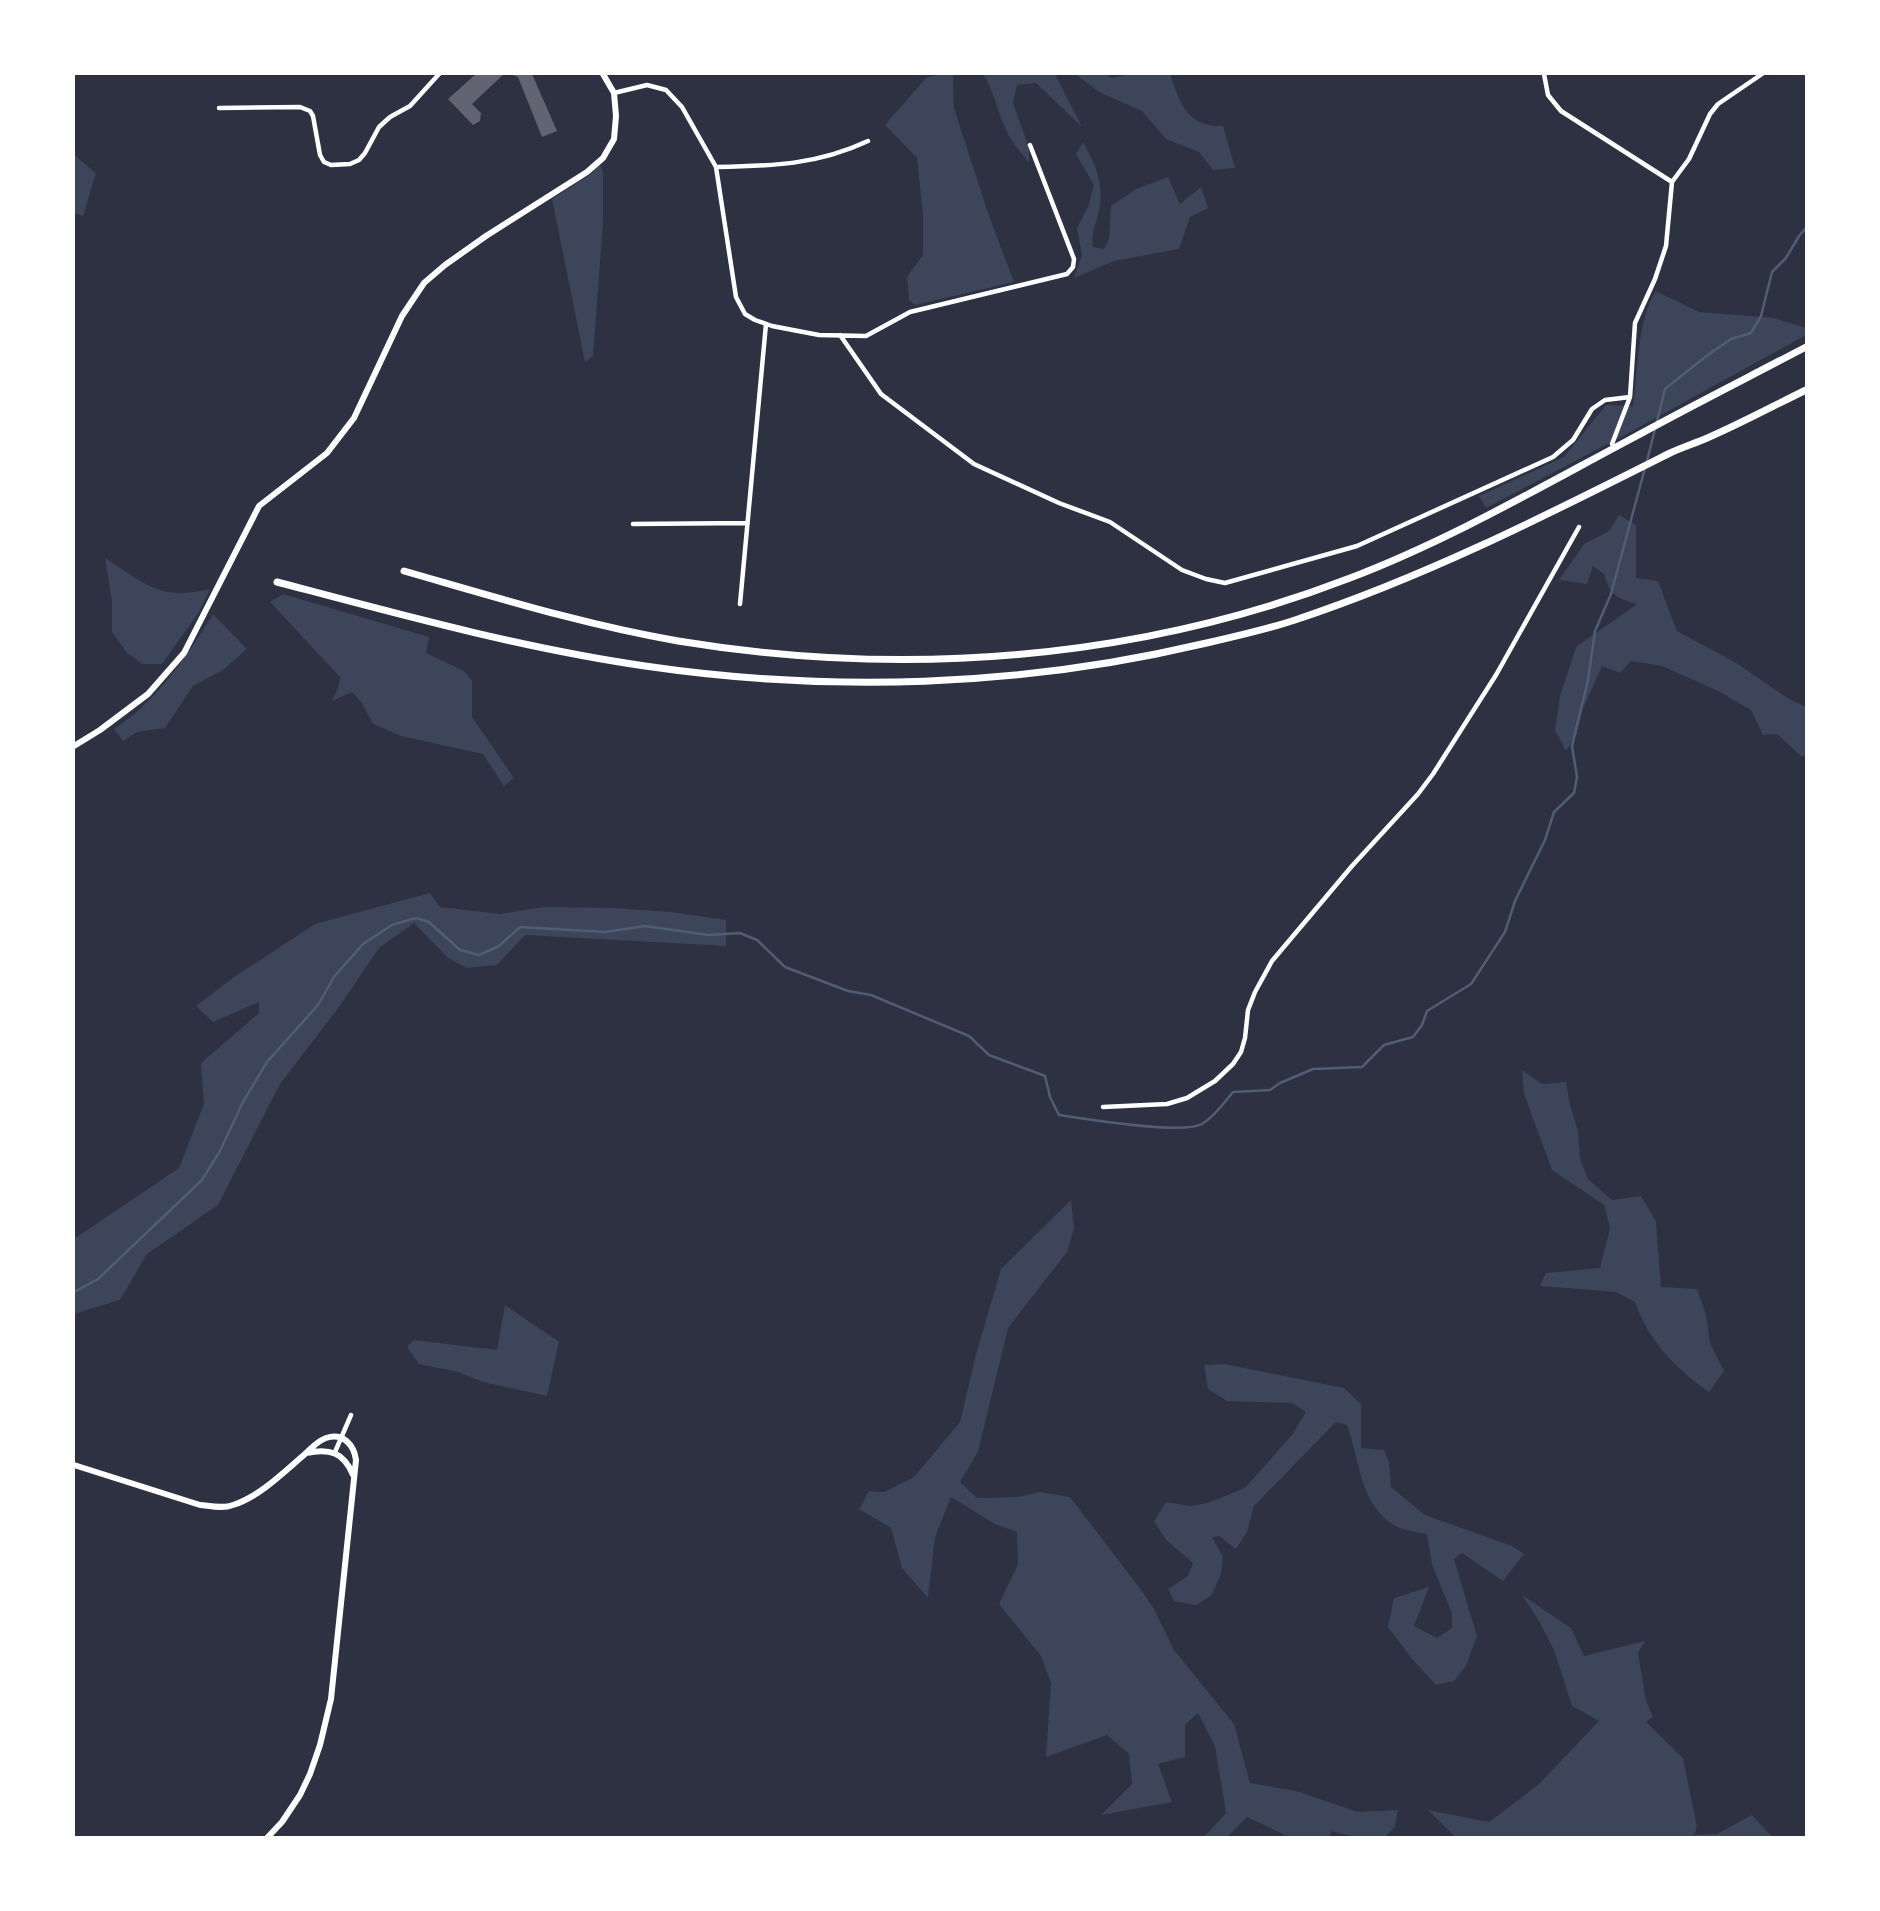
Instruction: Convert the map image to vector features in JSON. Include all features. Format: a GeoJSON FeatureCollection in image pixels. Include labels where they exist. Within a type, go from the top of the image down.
{"type":"FeatureCollection","features":[{"type":"Feature","properties":{"kind":"highway"},"geometry":{"type":"LineString","coordinates":[[404,571],[614,628],[678,641],[763,652],[843,659],[919,660],[1041,654],[1105,645],[1198,625],[1289,600],[1408,554],[1494,513],[1807,347]]}},
{"type":"Feature","properties":{"kind":"highway"},"geometry":{"type":"LineString","coordinates":[[277,582],[565,652],[719,675],[834,682],[949,681],[1065,671],[1142,659],[1282,624],[1409,578],[1807,390]]}},
{"type":"Feature","properties":{"kind":"main road"},"geometry":{"type":"LineString","coordinates":[[74,746],[148,694],[184,653],[259,506],[327,453],[354,418],[402,316],[424,283],[486,236],[587,172],[603,158],[614,139],[616,116],[614,93],[603,74]]}},
{"type":"Feature","properties":{"kind":"main road"},"geometry":{"type":"LineString","coordinates":[[74,1465],[200,1505],[222,1507],[233,1505],[259,1492],[324,1438],[340,1438],[349,1442],[354,1449],[356,1460],[331,1699],[326,1722],[310,1774],[282,1822],[267,1838]]}},
{"type":"Feature","properties":{"kind":"main road"},"geometry":{"type":"LineString","coordinates":[[306,1453],[321,1450],[335,1452],[347,1461],[353,1476]]}},
{"type":"Feature","properties":{"kind":"street"},"geometry":{"type":"LineString","coordinates":[[219,108],[300,107],[310,111],[324,162],[331,165],[350,164],[365,153],[379,127],[390,117],[410,106],[439,74]]}},
{"type":"Feature","properties":{"kind":"street"},"geometry":{"type":"LineString","coordinates":[[1545,74],[1548,95],[1561,111],[1672,182]]}},
{"type":"Feature","properties":{"kind":"street"},"geometry":{"type":"LineString","coordinates":[[1612,444],[1630,397],[1636,323],[1656,279],[1666,246],[1672,182],[1689,159],[1710,114],[1718,104],[1762,74]]}},
{"type":"Feature","properties":{"kind":"street"},"geometry":{"type":"LineString","coordinates":[[614,93],[647,85],[666,90],[682,107],[716,167],[736,297],[745,314],[766,324],[819,335],[866,335],[910,312],[1067,274],[1073,267],[1074,259],[1030,145]]}},
{"type":"Feature","properties":{"kind":"street"},"geometry":{"type":"LineString","coordinates":[[716,167],[782,166],[820,159],[868,141]]}},
{"type":"Feature","properties":{"kind":"street"},"geometry":{"type":"LineString","coordinates":[[740,604],[766,324]]}},
{"type":"Feature","properties":{"kind":"street"},"geometry":{"type":"LineString","coordinates":[[840,335],[881,394],[974,464],[1110,523],[1182,570],[1225,583],[1357,546],[1553,457],[1573,440],[1592,409],[1605,400],[1630,397]]}},
{"type":"Feature","properties":{"kind":"street"},"geometry":{"type":"LineString","coordinates":[[633,524],[747,523]]}},
{"type":"Feature","properties":{"kind":"street"},"geometry":{"type":"LineString","coordinates":[[1103,1107],[1167,1104],[1187,1098],[1215,1082],[1233,1064],[1241,1052],[1245,1038],[1248,1010],[1272,961],[1433,774],[1496,675],[1579,527]]}},
{"type":"Feature","properties":{"kind":"street"},"geometry":{"type":"LineString","coordinates":[[335,1452],[351,1416]]}},
{"type":"Feature","properties":{"kind":"shaded area"},"geometry":{"type":"Polygon","coordinates":[[[953,74],[954,108],[1014,282],[915,305],[909,300],[907,277],[923,255],[923,215],[917,158],[885,125],[926,78],[953,74]]]}},
{"type":"Feature","properties":{"kind":"shaded area"},"geometry":{"type":"Polygon","coordinates":[[[983,74],[1055,74],[1082,127],[1036,83],[1017,85],[1013,103],[1029,148],[1029,163],[1009,136],[983,74]]]}},
{"type":"Feature","properties":{"kind":"shaded area"},"geometry":{"type":"Polygon","coordinates":[[[1075,74],[1104,74],[1112,78],[1130,74],[1170,74],[1177,94],[1193,118],[1211,125],[1223,126],[1235,168],[1213,170],[1199,152],[1166,139],[1142,111],[1099,92],[1075,74]]]}},
{"type":"Feature","properties":{"kind":"shaded area"},"geometry":{"type":"Polygon","coordinates":[[[1083,142],[1100,183],[1093,247],[1104,249],[1109,239],[1111,206],[1136,189],[1168,177],[1180,204],[1201,187],[1208,208],[1190,217],[1179,249],[1114,261],[1074,278],[1082,255],[1077,228],[1088,207],[1094,185],[1076,154],[1083,142]]]}},
{"type":"Feature","properties":{"kind":"shaded area"},"geometry":{"type":"Polygon","coordinates":[[[74,155],[96,173],[83,216],[74,213],[74,155]]]}},
{"type":"Feature","properties":{"kind":"shaded area"},"geometry":{"type":"Polygon","coordinates":[[[600,164],[603,173],[603,222],[593,356],[585,362],[552,199],[591,174],[600,164]]]}},
{"type":"Feature","properties":{"kind":"shaded area"},"geometry":{"type":"Polygon","coordinates":[[[1656,291],[1699,312],[1774,318],[1806,328],[1806,335],[1486,508],[1479,496],[1564,457],[1606,405],[1633,406],[1645,316],[1656,291]]]}},
{"type":"Feature","properties":{"kind":"shaded area"},"geometry":{"type":"Polygon","coordinates":[[[1619,515],[1636,525],[1636,578],[1658,581],[1677,631],[1738,664],[1789,699],[1806,707],[1806,756],[1801,756],[1777,734],[1763,735],[1751,710],[1716,690],[1662,666],[1631,661],[1620,673],[1602,666],[1582,711],[1577,734],[1566,751],[1555,730],[1560,696],[1576,647],[1637,604],[1615,595],[1604,574],[1593,566],[1587,584],[1559,580],[1584,544],[1609,531],[1619,515]]]}},
{"type":"Feature","properties":{"kind":"shaded area"},"geometry":{"type":"Polygon","coordinates":[[[105,558],[154,588],[178,593],[210,589],[199,612],[162,664],[142,664],[126,652],[112,632],[112,602],[105,558]]]}},
{"type":"Feature","properties":{"kind":"shaded area"},"geometry":{"type":"Polygon","coordinates":[[[283,594],[429,637],[426,653],[464,671],[472,681],[472,717],[514,778],[504,786],[483,754],[401,736],[373,724],[362,703],[352,692],[332,701],[340,677],[270,602],[283,594]]]}},
{"type":"Feature","properties":{"kind":"shaded area"},"geometry":{"type":"Polygon","coordinates":[[[213,614],[247,649],[223,670],[193,686],[165,728],[137,732],[123,741],[114,729],[157,692],[182,662],[213,614]]]}},
{"type":"Feature","properties":{"kind":"shaded area"},"geometry":{"type":"Polygon","coordinates":[[[430,893],[440,907],[500,914],[543,907],[613,908],[671,912],[726,920],[726,946],[525,935],[497,965],[467,968],[448,958],[414,923],[379,948],[339,1007],[280,1084],[218,1205],[147,1254],[120,1300],[74,1314],[74,1239],[179,1168],[204,1104],[201,1063],[259,1013],[259,1002],[213,1022],[196,1006],[234,977],[315,924],[430,893]]]}},
{"type":"Feature","properties":{"kind":"shaded area"},"geometry":{"type":"Polygon","coordinates":[[[1522,1070],[1542,1084],[1566,1082],[1578,1131],[1580,1159],[1588,1179],[1612,1200],[1641,1196],[1656,1221],[1661,1287],[1697,1289],[1706,1315],[1710,1343],[1724,1371],[1709,1392],[1674,1364],[1648,1330],[1635,1302],[1616,1292],[1540,1286],[1546,1273],[1600,1268],[1610,1228],[1604,1205],[1552,1170],[1524,1094],[1522,1070]]]}},
{"type":"Feature","properties":{"kind":"shaded area"},"geometry":{"type":"Polygon","coordinates":[[[1071,1200],[1074,1228],[1067,1252],[1008,1328],[978,1452],[960,1482],[977,1498],[1018,1497],[1040,1492],[1070,1497],[1142,1591],[1174,1650],[1234,1724],[1250,1783],[1296,1791],[1358,1812],[1398,1810],[1395,1827],[1385,1837],[1356,1837],[1331,1831],[1329,1837],[1289,1837],[1247,1817],[1227,1837],[1204,1837],[1226,1813],[1215,1746],[1198,1713],[1185,1725],[1185,1757],[1158,1764],[1172,1802],[1101,1815],[1132,1784],[1129,1754],[1107,1735],[1046,1757],[1051,1683],[1041,1656],[999,1604],[1018,1564],[1017,1532],[995,1524],[951,1497],[935,1537],[928,1598],[902,1568],[891,1528],[859,1509],[869,1491],[884,1492],[914,1477],[960,1422],[976,1354],[1001,1269],[1071,1200]]]}},
{"type":"Feature","properties":{"kind":"shaded area"},"geometry":{"type":"Polygon","coordinates":[[[505,1305],[559,1342],[547,1396],[419,1364],[407,1347],[414,1340],[497,1350],[505,1305]]]}},
{"type":"Feature","properties":{"kind":"shaded area"},"geometry":{"type":"Polygon","coordinates":[[[1225,1364],[1344,1388],[1361,1404],[1361,1448],[1384,1450],[1389,1462],[1391,1487],[1425,1515],[1512,1546],[1524,1554],[1503,1581],[1462,1553],[1454,1559],[1477,1636],[1466,1666],[1454,1681],[1436,1685],[1388,1627],[1394,1598],[1429,1587],[1414,1626],[1437,1638],[1452,1628],[1452,1613],[1432,1565],[1427,1534],[1400,1528],[1377,1510],[1363,1483],[1347,1425],[1336,1422],[1254,1506],[1247,1532],[1236,1549],[1219,1536],[1212,1537],[1223,1557],[1221,1574],[1211,1596],[1196,1605],[1174,1601],[1168,1589],[1188,1576],[1193,1563],[1166,1540],[1154,1521],[1166,1502],[1190,1506],[1208,1503],[1245,1488],[1292,1435],[1306,1412],[1292,1403],[1227,1401],[1208,1389],[1204,1365],[1225,1364]]]}},
{"type":"Feature","properties":{"kind":"shaded area"},"geometry":{"type":"Polygon","coordinates":[[[1522,1595],[1571,1628],[1584,1656],[1645,1641],[1638,1653],[1646,1701],[1653,1717],[1646,1722],[1683,1758],[1697,1827],[1694,1835],[1717,1834],[1752,1815],[1772,1837],[1455,1837],[1428,1810],[1489,1822],[1539,1784],[1599,1721],[1572,1706],[1554,1650],[1522,1595]]]}},
{"type":"Feature","properties":{"kind":"building"},"geometry":{"type":"Polygon","coordinates":[[[476,74],[504,74],[472,104],[481,113],[480,121],[473,125],[448,99],[476,74]]]}},
{"type":"Feature","properties":{"kind":"building"},"geometry":{"type":"Polygon","coordinates":[[[510,74],[532,74],[557,131],[542,137],[518,77],[510,74]]]}},
{"type":"Feature","properties":{"kind":"waterway"},"geometry":{"type":"LineString","coordinates":[[1647,461],[1665,389],[1731,339],[1751,333],[1761,316],[1772,272],[1786,258],[1806,228]]}},
{"type":"Feature","properties":{"kind":"waterway"},"geometry":{"type":"LineString","coordinates":[[74,1292],[98,1279],[202,1180],[267,1062],[318,1005],[334,977],[363,944],[392,925],[416,918],[429,922],[460,950],[479,955],[499,946],[520,927],[605,932],[645,926],[708,935],[740,933],[757,940],[785,967],[848,991],[871,995],[969,1036],[989,1055],[1045,1076],[1050,1097],[1059,1115],[1133,1125],[1191,1127],[1211,1118],[1233,1092],[1270,1090],[1313,1069],[1362,1067],[1384,1045],[1413,1037],[1422,1025],[1427,1011],[1471,984],[1505,932],[1515,901],[1545,840],[1554,812],[1574,793],[1577,777],[1572,746],[1588,680],[1595,631],[1611,594],[1645,468]]}}]}
